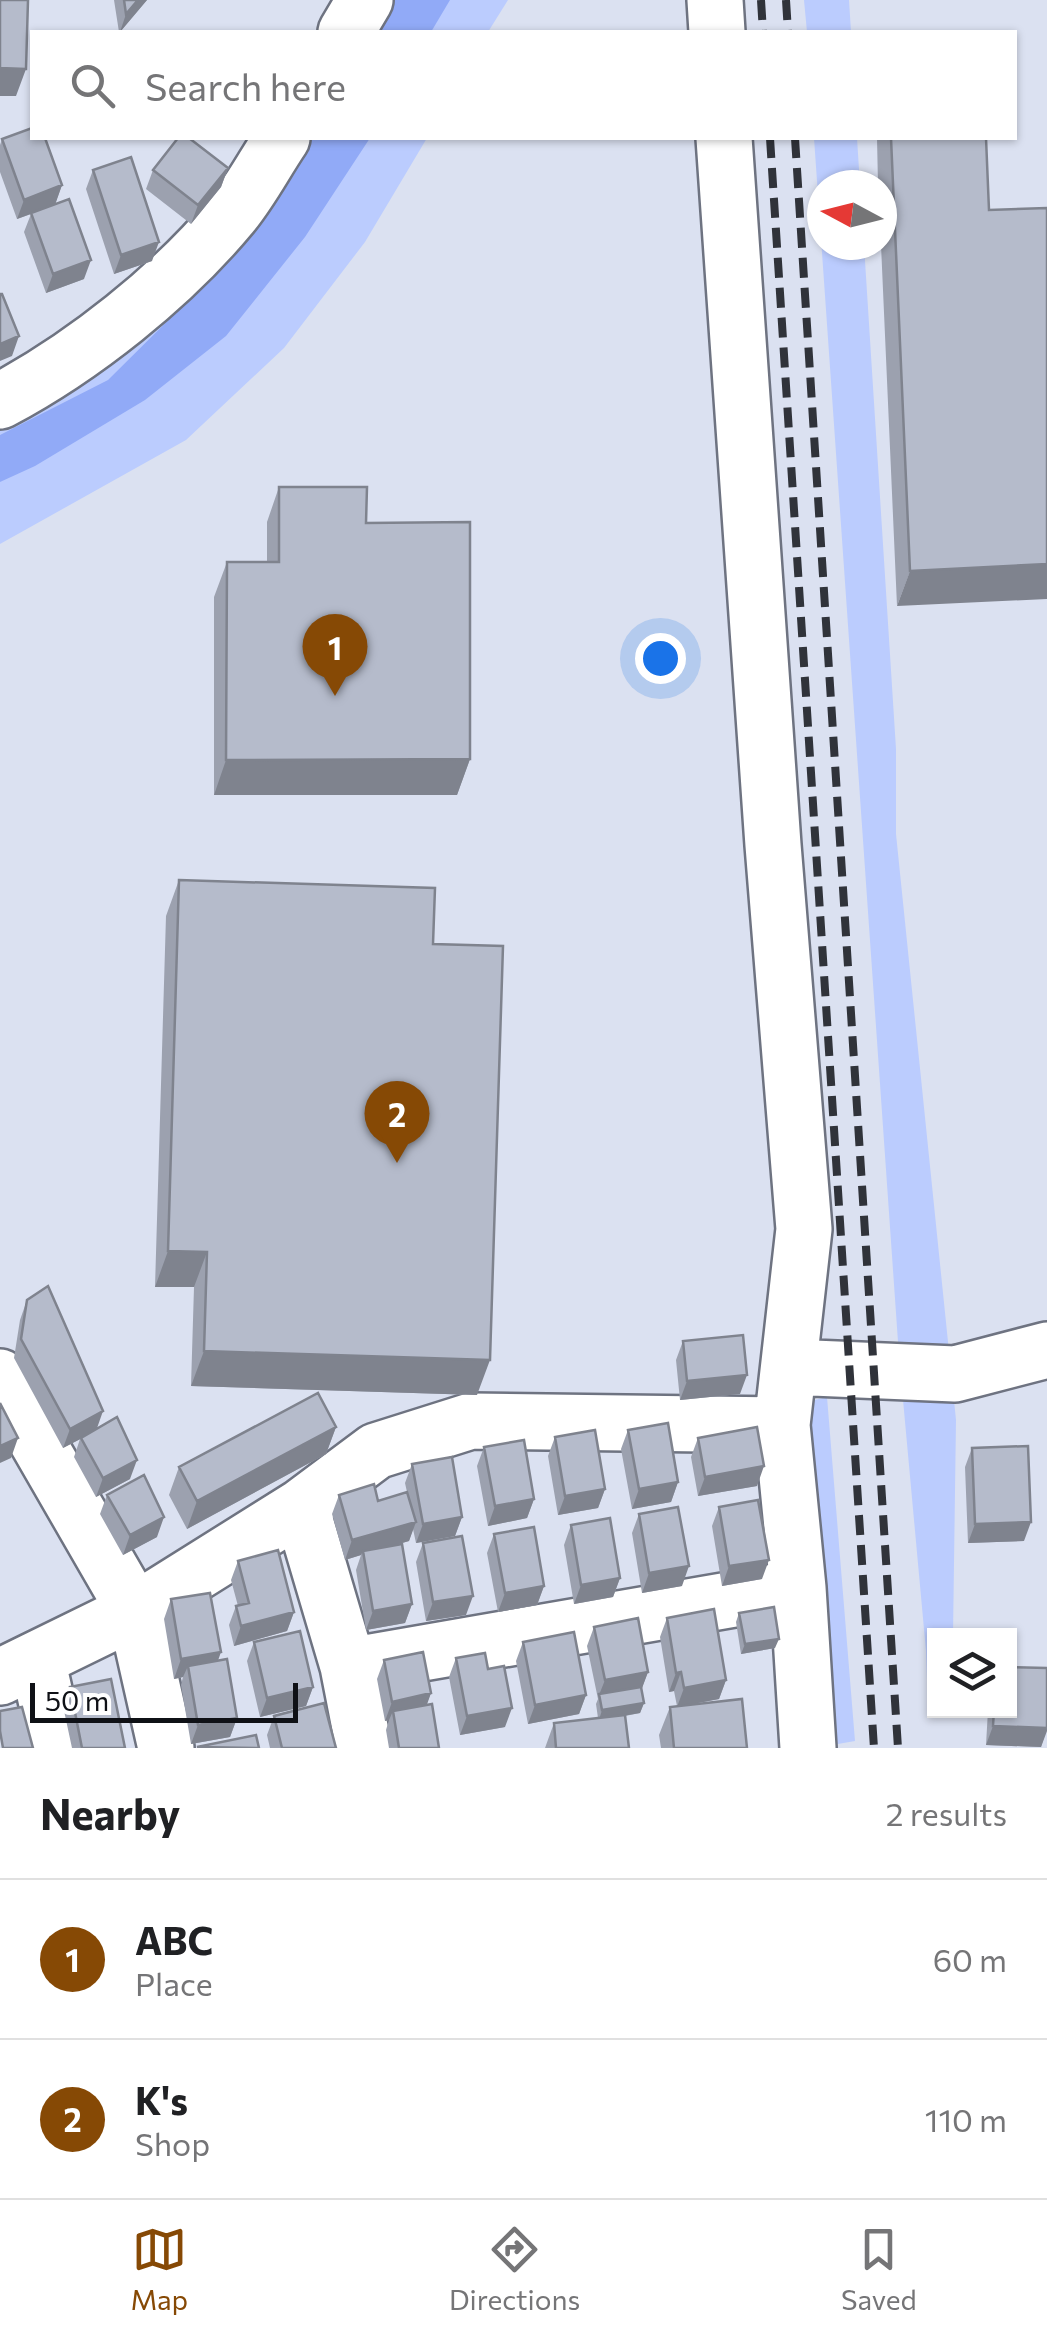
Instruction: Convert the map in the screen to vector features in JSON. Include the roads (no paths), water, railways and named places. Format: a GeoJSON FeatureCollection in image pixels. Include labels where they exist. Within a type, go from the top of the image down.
{"type":"FeatureCollection","features":[{"type":"Feature","properties":{"kind":"street"},"geometry":{"type":"LineString","coordinates":[[347,30],[366,0]]}},
{"type":"Feature","properties":{"kind":"street"},"geometry":{"type":"LineString","coordinates":[[714,0],[717,30]]}},
{"type":"Feature","properties":{"kind":"street"},"geometry":{"type":"LineString","coordinates":[[0,401],[44,378],[185,267],[234,212],[281,140]]}},
{"type":"Feature","properties":{"kind":"street"},"geometry":{"type":"LineString","coordinates":[[724,140],[804,1229],[782,1425],[808,1748]]}},
{"type":"Feature","properties":{"kind":"street"},"geometry":{"type":"LineString","coordinates":[[789,1367],[955,1374],[1047,1350]]}},
{"type":"Feature","properties":{"kind":"street"},"geometry":{"type":"LineString","coordinates":[[0,1376],[135,1611],[166,1748]]}},
{"type":"Feature","properties":{"kind":"street"},"geometry":{"type":"LineString","coordinates":[[57,1748],[18,1668],[135,1611],[301,1507],[376,1451],[471,1421],[782,1425]]}},
{"type":"Feature","properties":{"kind":"street"},"geometry":{"type":"LineString","coordinates":[[301,1507],[348,1666],[364,1748]]}},
{"type":"Feature","properties":{"kind":"street"},"geometry":{"type":"LineString","coordinates":[[348,1666],[798,1588]]}},
{"type":"Feature","properties":{"kind":"railway"},"geometry":{"type":"LineString","coordinates":[[761,0],[763,30]]}},
{"type":"Feature","properties":{"kind":"railway"},"geometry":{"type":"LineString","coordinates":[[786,0],[788,30]]}},
{"type":"Feature","properties":{"kind":"railway"},"geometry":{"type":"LineString","coordinates":[[770,140],[874,1748]]}},
{"type":"Feature","properties":{"kind":"railway"},"geometry":{"type":"LineString","coordinates":[[795,140],[898,1748]]}},
{"type":"Feature","properties":{"kind":"place","name":"ABC"},"geometry":{"type":"Point","coordinates":[335,696]}},
{"type":"Feature","properties":{"kind":"place","name":"K's"},"geometry":{"type":"Point","coordinates":[397,1163]}}]}
